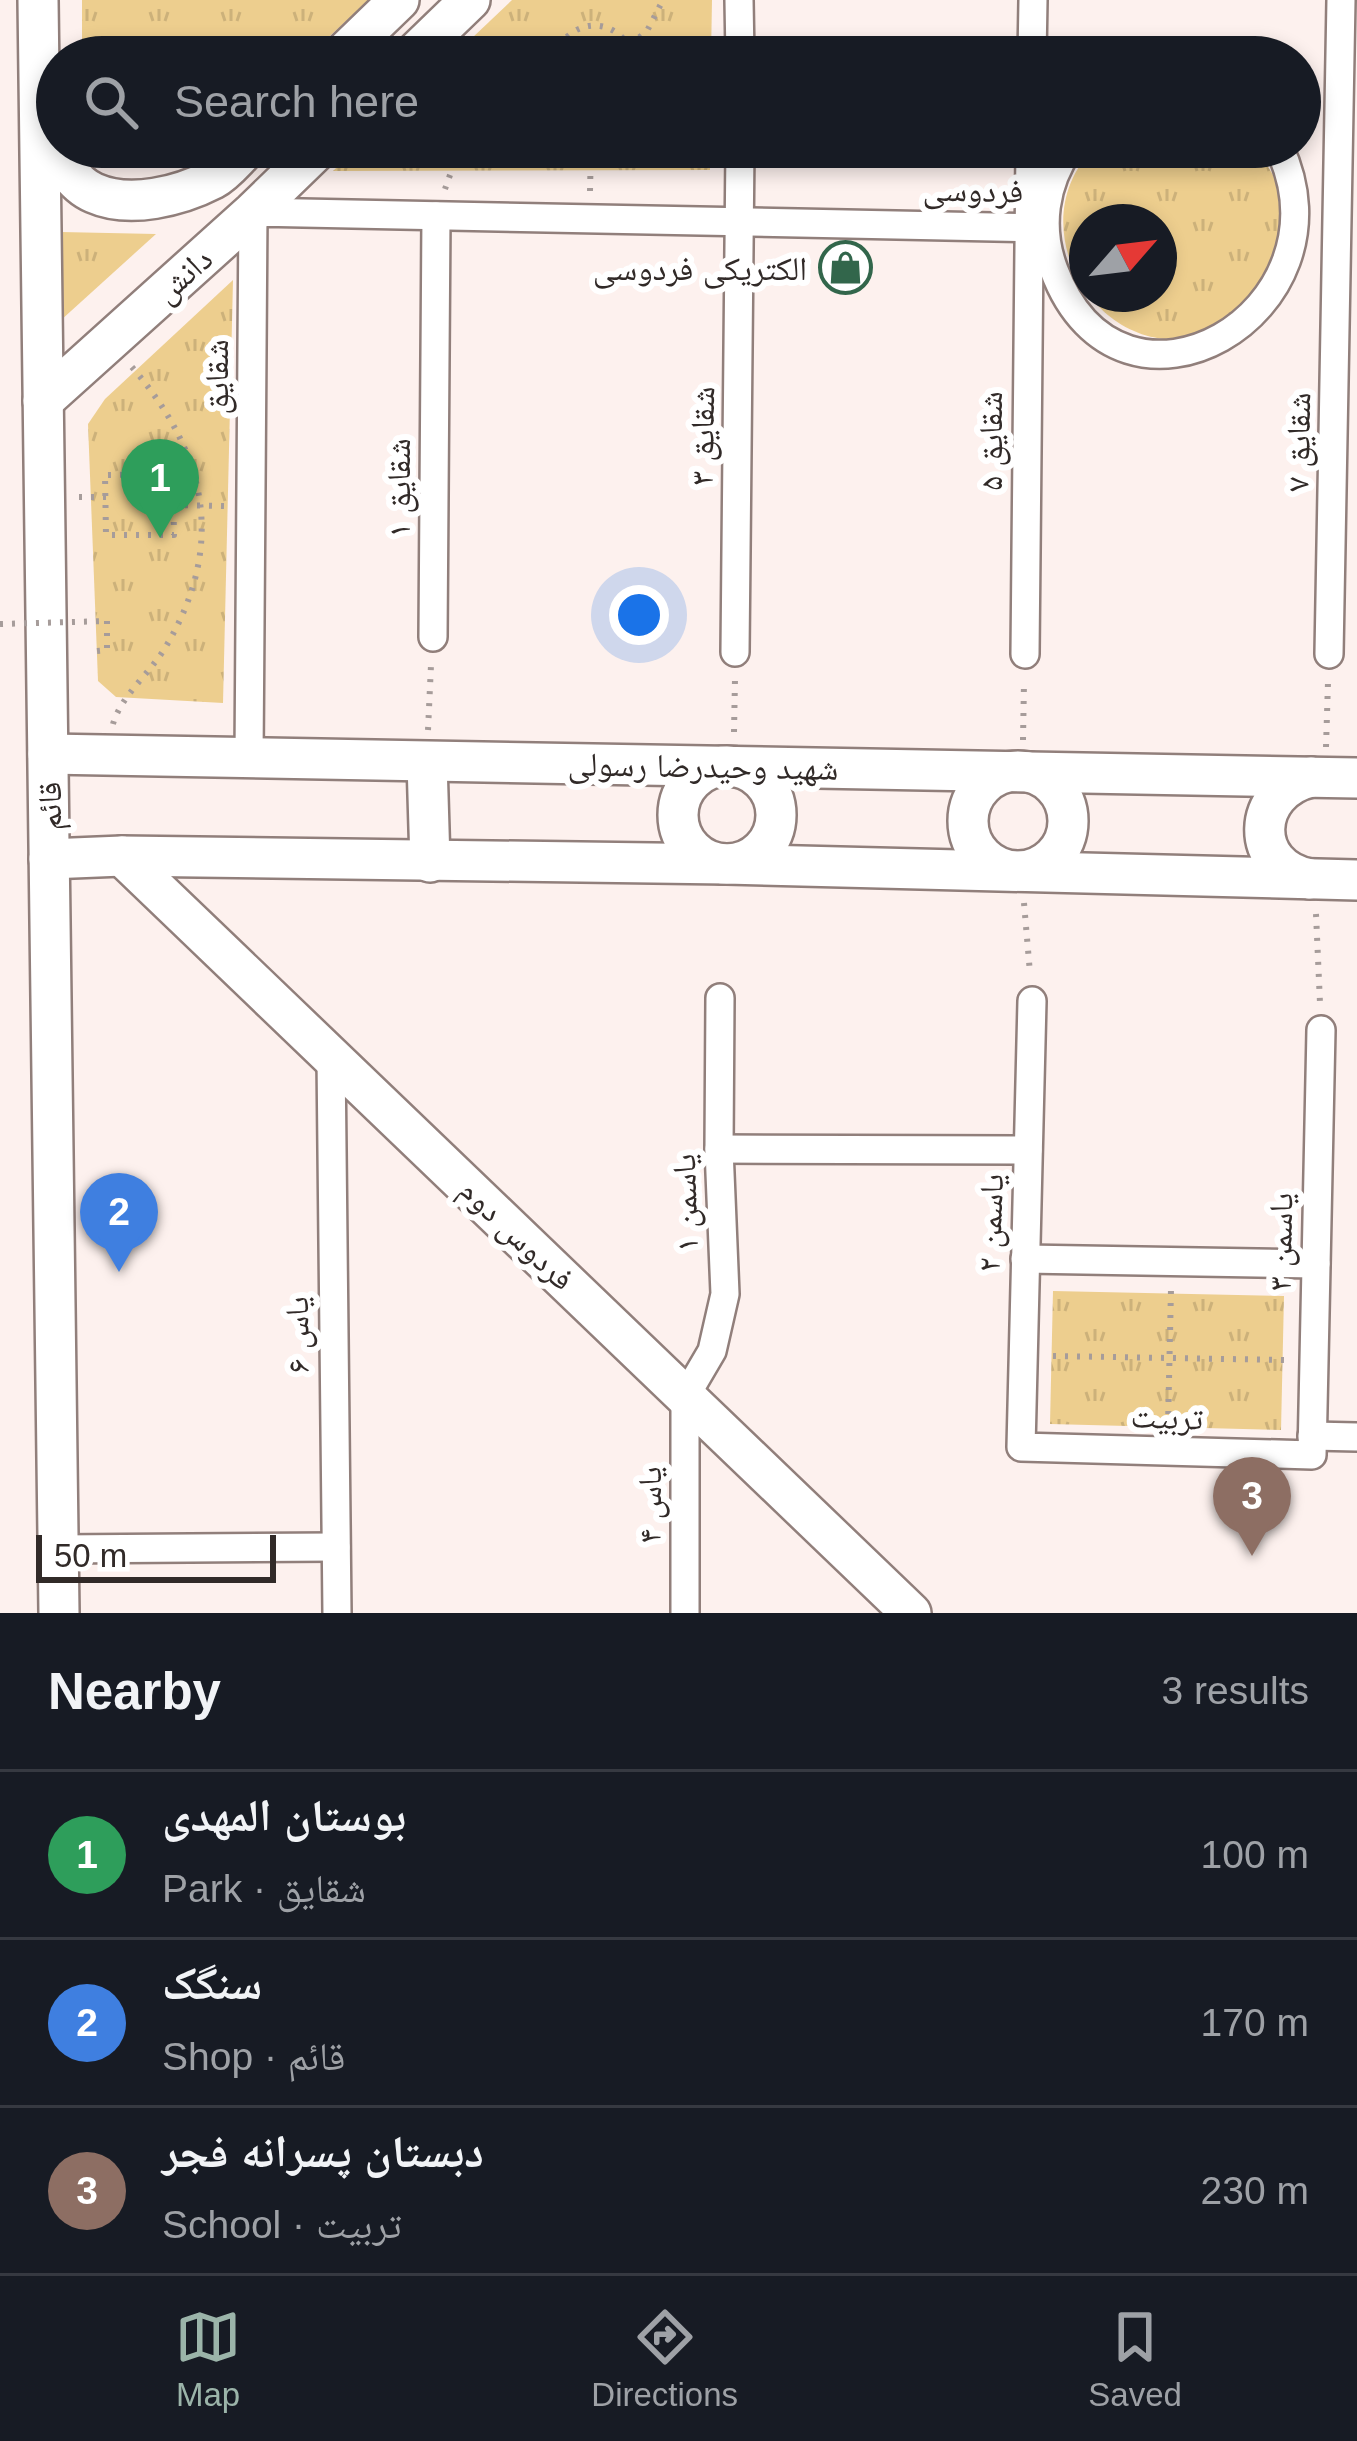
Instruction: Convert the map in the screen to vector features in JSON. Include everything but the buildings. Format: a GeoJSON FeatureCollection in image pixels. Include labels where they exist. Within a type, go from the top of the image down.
{"type":"FeatureCollection","features":[{"type":"Feature","properties":{"kind":"street","name":"قائم"},"geometry":{"type":"LineString","coordinates":[[38,0],[38,36]]}},
{"type":"Feature","properties":{"kind":"street"},"geometry":{"type":"LineString","coordinates":[[362,36],[399,0]]}},
{"type":"Feature","properties":{"kind":"street"},"geometry":{"type":"LineString","coordinates":[[433,36],[470,0]]}},
{"type":"Feature","properties":{"kind":"street"},"geometry":{"type":"LineString","coordinates":[[739,0],[740,36]]}},
{"type":"Feature","properties":{"kind":"street"},"geometry":{"type":"LineString","coordinates":[[1032,36],[1033,0]]}},
{"type":"Feature","properties":{"kind":"street","name":"شقایق ۷"},"geometry":{"type":"LineString","coordinates":[[1329,654],[1348,231],[1341,0]]}},
{"type":"Feature","properties":{"kind":"street","name":"قائم"},"geometry":{"type":"LineString","coordinates":[[40,168],[59,1613]]}},
{"type":"Feature","properties":{"kind":"street"},"geometry":{"type":"LineString","coordinates":[[65,168],[93,193],[131,200],[173,195],[217,177],[226,168]]}},
{"type":"Feature","properties":{"kind":"street","name":"دانش"},"geometry":{"type":"LineString","coordinates":[[43,400],[299,168]]}},
{"type":"Feature","properties":{"kind":"street","name":"شقایق ۳"},"geometry":{"type":"LineString","coordinates":[[735,652],[740,168]]}},
{"type":"Feature","properties":{"kind":"street"},"geometry":{"type":"LineString","coordinates":[[1032,168],[1036,228],[1061,290],[1088,322],[1124,345],[1164,355],[1206,352],[1245,335],[1276,308],[1297,272],[1306,230],[1301,188],[1290,168]]}},
{"type":"Feature","properties":{"kind":"street"},"geometry":{"type":"LineString","coordinates":[[1036,228],[1059,168]]}},
{"type":"Feature","properties":{"kind":"street"},"geometry":{"type":"LineString","coordinates":[[217,177],[254,212]]}},
{"type":"Feature","properties":{"kind":"street","name":"فردوسی"},"geometry":{"type":"LineString","coordinates":[[254,212],[1036,228]]}},
{"type":"Feature","properties":{"kind":"street","name":"شقایق"},"geometry":{"type":"LineString","coordinates":[[250,758],[254,212]]}},
{"type":"Feature","properties":{"kind":"street","name":"شقایق ۱"},"geometry":{"type":"LineString","coordinates":[[433,637],[436,216]]}},
{"type":"Feature","properties":{"kind":"street","name":"شقایق ۵"},"geometry":{"type":"LineString","coordinates":[[1025,654],[1036,228]]}},
{"type":"Feature","properties":{"kind":"street"},"geometry":{"type":"LineString","coordinates":[[1306,230],[1348,231]]}},
{"type":"Feature","properties":{"kind":"street","name":"شهید وحیدرضا رسولی"},"geometry":{"type":"LineString","coordinates":[[48,754],[1022,771],[1346,784]]}},
{"type":"Feature","properties":{"kind":"street"},"geometry":{"type":"LineString","coordinates":[[427,762],[430,862]]}},
{"type":"Feature","properties":{"kind":"street"},"geometry":{"type":"LineString","coordinates":[[733,766],[763,780],[776,810],[769,842],[742,862],[726,864],[697,853],[680,827],[678,812],[690,782],[717,767],[733,766]]}},
{"type":"Feature","properties":{"kind":"street"},"geometry":{"type":"LineString","coordinates":[[1022,771],[1052,784],[1062,797],[1067,830],[1051,859],[1021,871],[989,862],[970,836],[968,820],[978,789],[1006,772],[1022,771]]}},
{"type":"Feature","properties":{"kind":"street"},"geometry":{"type":"LineString","coordinates":[[1346,784],[1292,782],[1278,792],[1265,823],[1265,839],[1283,868],[1315,880],[1332,878],[1357,859]]}},
{"type":"Feature","properties":{"kind":"street","name":"فردوس دوم"},"geometry":{"type":"LineString","coordinates":[[122,856],[911,1613]]}},
{"type":"Feature","properties":{"kind":"street"},"geometry":{"type":"LineString","coordinates":[[49,859],[726,864],[1357,880]]}},
{"type":"Feature","properties":{"kind":"street","name":"یاسمن ۱"},"geometry":{"type":"LineString","coordinates":[[686,1396],[712,1351],[725,1294],[720,998]]}},
{"type":"Feature","properties":{"kind":"street","name":"یاسمن ۲"},"geometry":{"type":"LineString","coordinates":[[1021,1448],[1032,1001]]}},
{"type":"Feature","properties":{"kind":"street","name":"یاسمن ۳"},"geometry":{"type":"LineString","coordinates":[[1312,1446],[1321,1030]]}},
{"type":"Feature","properties":{"kind":"street","name":"یاس ۶"},"geometry":{"type":"LineString","coordinates":[[331,1057],[337,1613]]}},
{"type":"Feature","properties":{"kind":"street"},"geometry":{"type":"LineString","coordinates":[[719,1149],[1028,1150]]}},
{"type":"Feature","properties":{"kind":"street"},"geometry":{"type":"LineString","coordinates":[[1025,1259],[1316,1264]]}},
{"type":"Feature","properties":{"kind":"street","name":"یاس ۴"},"geometry":{"type":"LineString","coordinates":[[686,1396],[686,1613]]}},
{"type":"Feature","properties":{"kind":"street","name":"تربیت"},"geometry":{"type":"LineString","coordinates":[[1021,1448],[1167,1454],[1312,1446],[1357,1437]]}},
{"type":"Feature","properties":{"kind":"street"},"geometry":{"type":"LineString","coordinates":[[58,1549],[336,1547]]}},
{"type":"Feature","properties":{"kind":"path"},"geometry":{"type":"LineString","coordinates":[[641,36],[662,0]]}},
{"type":"Feature","properties":{"kind":"path"},"geometry":{"type":"LineString","coordinates":[[565,36],[588,24],[613,28],[621,36]]}},
{"type":"Feature","properties":{"kind":"path"},"geometry":{"type":"LineString","coordinates":[[436,216],[453,168]]}},
{"type":"Feature","properties":{"kind":"path"},"geometry":{"type":"LineString","coordinates":[[589,218],[590,168]]}},
{"type":"Feature","properties":{"kind":"path"},"geometry":{"type":"LineString","coordinates":[[105,754],[117,710],[154,667],[181,616],[197,562],[203,506],[188,455],[163,406],[107,343]]}},
{"type":"Feature","properties":{"kind":"path"},"geometry":{"type":"LineString","coordinates":[[173,474],[173,505],[174,535],[106,535],[105,475],[173,474]]}},
{"type":"Feature","properties":{"kind":"path"},"geometry":{"type":"LineString","coordinates":[[173,505],[251,507]]}},
{"type":"Feature","properties":{"kind":"path"},"geometry":{"type":"LineString","coordinates":[[0,624],[107,621],[107,650],[97,651]]}},
{"type":"Feature","properties":{"kind":"path"},"geometry":{"type":"LineString","coordinates":[[427,762],[433,637]]}},
{"type":"Feature","properties":{"kind":"path"},"geometry":{"type":"LineString","coordinates":[[733,766],[735,652]]}},
{"type":"Feature","properties":{"kind":"path"},"geometry":{"type":"LineString","coordinates":[[1022,771],[1025,654]]}},
{"type":"Feature","properties":{"kind":"path"},"geometry":{"type":"LineString","coordinates":[[1329,654],[1346,784]]}},
{"type":"Feature","properties":{"kind":"path"},"geometry":{"type":"LineString","coordinates":[[1021,871],[1032,1001]]}},
{"type":"Feature","properties":{"kind":"path"},"geometry":{"type":"LineString","coordinates":[[1315,880],[1321,1030]]}},
{"type":"Feature","properties":{"kind":"path"},"geometry":{"type":"LineString","coordinates":[[1167,1454],[1171,1262]]}},
{"type":"Feature","properties":{"kind":"path"},"geometry":{"type":"LineString","coordinates":[[1023,1355],[1313,1360]]}},
{"type":"Feature","properties":{"kind":"green space"},"geometry":{"type":"Polygon","coordinates":[[[82,0],[369,0],[330,36],[82,36],[82,0]]]}},
{"type":"Feature","properties":{"kind":"green space"},"geometry":{"type":"Polygon","coordinates":[[[512,0],[712,0],[711,36],[474,36],[512,0]]]}},
{"type":"Feature","properties":{"kind":"green space"},"geometry":{"type":"Polygon","coordinates":[[[336,168],[710,168],[710,170],[333,171],[336,168]]]}},
{"type":"Feature","properties":{"kind":"green space"},"geometry":{"type":"Polygon","coordinates":[[[1080,168],[1268,168],[1280,194],[1280,232],[1271,276],[1214,331],[1174,339],[1138,333],[1105,312],[1177,312],[1177,204],[1069,204],[1068,253],[1063,217],[1072,180],[1080,168]]]}},
{"type":"Feature","properties":{"kind":"green space"},"geometry":{"type":"Polygon","coordinates":[[[61,232],[156,234],[60,321],[61,232]]]}},
{"type":"Feature","properties":{"kind":"green space"},"geometry":{"type":"Polygon","coordinates":[[[233,280],[223,703],[116,697],[98,681],[88,424],[105,399],[233,280]]]}},
{"type":"Feature","properties":{"kind":"green space"},"geometry":{"type":"Polygon","coordinates":[[[1053,1291],[1284,1296],[1281,1430],[1050,1424],[1053,1291]]]}},
{"type":"Feature","properties":{"kind":"place","name":"الکتریکی فردوسی"},"geometry":{"type":"Point","coordinates":[846,268]}},
{"type":"Feature","properties":{"kind":"place","name":"بوستان المهدی"},"geometry":{"type":"Point","coordinates":[160,538]}},
{"type":"Feature","properties":{"kind":"place","name":"سنگک"},"geometry":{"type":"Point","coordinates":[119,1272]}},
{"type":"Feature","properties":{"kind":"place","name":"دبستان پسرانه فجر"},"geometry":{"type":"Point","coordinates":[1252,1556]}}]}
